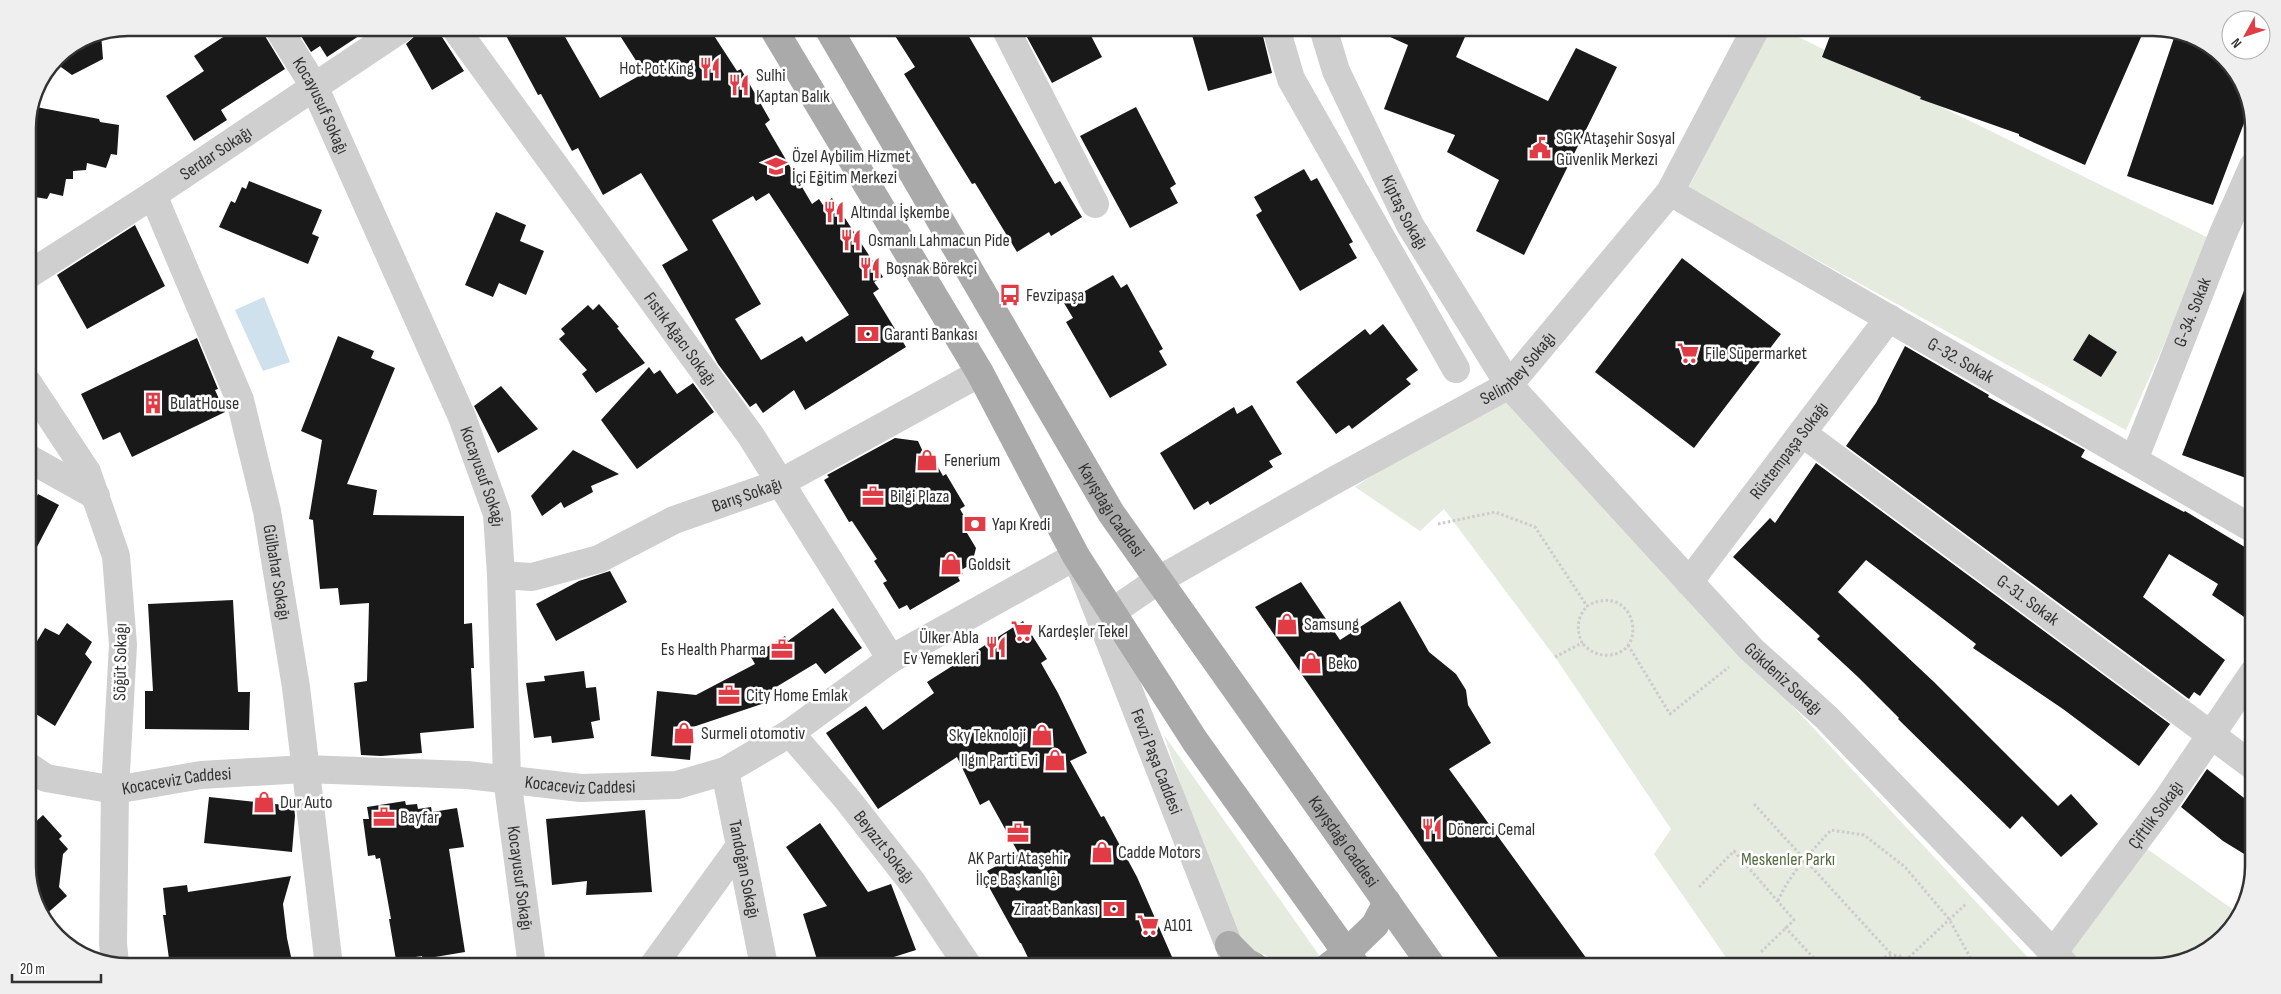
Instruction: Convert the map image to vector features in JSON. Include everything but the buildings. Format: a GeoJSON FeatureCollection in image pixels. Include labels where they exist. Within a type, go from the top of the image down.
{"type":"FeatureCollection","features":[{"type":"Feature","properties":{"kind":"main road"},"geometry":{"type":"LineString","coordinates":[[778,36],[980,372],[1076,556],[1195,741],[1341,958]]}},
{"type":"Feature","properties":{"kind":"main road","name":"Kayışdağı Caddesi"},"geometry":{"type":"LineString","coordinates":[[833,36],[1110,513],[1157,582],[1426,958]]}},
{"type":"Feature","properties":{"kind":"main road"},"geometry":{"type":"LineString","coordinates":[[1347,958],[1376,925],[1387,902]]}},
{"type":"Feature","properties":{"kind":"street","name":"Kocayusuf Sokağı"},"geometry":{"type":"LineString","coordinates":[[283,36],[314,86],[462,417],[496,514],[501,575],[507,778],[531,958]]}},
{"type":"Feature","properties":{"kind":"street","name":"Serdar Sokağı"},"geometry":{"type":"LineString","coordinates":[[36,270],[153,195],[390,36]]}},
{"type":"Feature","properties":{"kind":"street","name":"Fıstık Ağacı Sokağı"},"geometry":{"type":"LineString","coordinates":[[461,36],[745,428],[891,659]]}},
{"type":"Feature","properties":{"kind":"street"},"geometry":{"type":"LineString","coordinates":[[1009,36],[1095,204]]}},
{"type":"Feature","properties":{"kind":"street"},"geometry":{"type":"LineString","coordinates":[[1278,36],[1291,79],[1456,369]]}},
{"type":"Feature","properties":{"kind":"street","name":"Kiptaş Sokağı"},"geometry":{"type":"LineString","coordinates":[[1326,36],[1336,71],[1410,226],[1509,386]]}},
{"type":"Feature","properties":{"kind":"street","name":"Selimbey Sokağı"},"geometry":{"type":"LineString","coordinates":[[1112,612],[1157,582],[1335,480],[1509,386],[1670,192],[1752,36]]}},
{"type":"Feature","properties":{"kind":"street"},"geometry":{"type":"LineString","coordinates":[[1291,79],[1336,71]]}},
{"type":"Feature","properties":{"kind":"street","name":"G-34. Sokak"},"geometry":{"type":"LineString","coordinates":[[2134,460],[2222,236],[2245,184]]}},
{"type":"Feature","properties":{"kind":"street","name":"G-32. Sokak"},"geometry":{"type":"LineString","coordinates":[[1670,192],[2245,524]]}},
{"type":"Feature","properties":{"kind":"street","name":"Gülbahar Sokağı"},"geometry":{"type":"LineString","coordinates":[[153,195],[240,400],[268,511],[296,687],[328,958]]}},
{"type":"Feature","properties":{"kind":"street","name":"Rüstempaşa Sokağı"},"geometry":{"type":"LineString","coordinates":[[1689,582],[1889,318]]}},
{"type":"Feature","properties":{"kind":"street","name":"Barış Sokağı"},"geometry":{"type":"LineString","coordinates":[[501,575],[532,577],[599,559],[674,520],[780,483],[980,372]]}},
{"type":"Feature","properties":{"kind":"street","name":"Gökdeniz Sokağı"},"geometry":{"type":"LineString","coordinates":[[1509,386],[1751,650],[1827,718],[2057,958]]}},
{"type":"Feature","properties":{"kind":"street","name":"Söğüt Sokağı"},"geometry":{"type":"LineString","coordinates":[[36,395],[87,472],[116,556],[123,645],[115,790],[113,943],[115,957]]}},
{"type":"Feature","properties":{"kind":"street","name":"G-31. Sokak"},"geometry":{"type":"LineString","coordinates":[[1802,433],[2245,760]]}},
{"type":"Feature","properties":{"kind":"street"},"geometry":{"type":"LineString","coordinates":[[36,462],[96,496]]}},
{"type":"Feature","properties":{"kind":"street","name":"Kocaceviz Caddesi"},"geometry":{"type":"LineString","coordinates":[[36,771],[46,778],[115,790],[201,775],[305,768],[507,778],[580,788],[677,785],[725,771],[790,733],[891,659],[1076,556]]}},
{"type":"Feature","properties":{"kind":"street","name":"Fevzi Paşa Caddesi"},"geometry":{"type":"LineString","coordinates":[[1076,556],[1233,956]]}},
{"type":"Feature","properties":{"kind":"street","name":"Çiftlik Sokağı"},"geometry":{"type":"LineString","coordinates":[[2060,958],[2245,686]]}},
{"type":"Feature","properties":{"kind":"street","name":"Beyazıt Sokağı"},"geometry":{"type":"LineString","coordinates":[[790,733],[847,799],[912,882],[963,958]]}},
{"type":"Feature","properties":{"kind":"street","name":"Tandoğan Sokağı"},"geometry":{"type":"LineString","coordinates":[[725,771],[762,958]]}},
{"type":"Feature","properties":{"kind":"street"},"geometry":{"type":"LineString","coordinates":[[659,958],[740,846]]}},
{"type":"Feature","properties":{"kind":"path"},"geometry":{"type":"LineString","coordinates":[[1438,524],[1495,512],[1535,527],[1588,606]]}},
{"type":"Feature","properties":{"kind":"path"},"geometry":{"type":"LineString","coordinates":[[1606,599],[1624,606],[1632,617],[1634,626],[1632,636],[1628,645],[1620,652],[1602,655],[1588,650],[1582,643],[1578,632],[1578,622],[1581,613],[1588,606],[1596,601],[1606,599]]}},
{"type":"Feature","properties":{"kind":"path"},"geometry":{"type":"LineString","coordinates":[[1555,657],[1582,643]]}},
{"type":"Feature","properties":{"kind":"path"},"geometry":{"type":"LineString","coordinates":[[1628,645],[1670,714],[1751,650]]}},
{"type":"Feature","properties":{"kind":"path"},"geometry":{"type":"LineString","coordinates":[[1754,804],[1892,955]]}},
{"type":"Feature","properties":{"kind":"path"},"geometry":{"type":"LineString","coordinates":[[1778,901],[1784,888],[1804,859],[1831,830],[1864,835],[1905,867],[1949,919],[1971,958]]}},
{"type":"Feature","properties":{"kind":"path"},"geometry":{"type":"LineString","coordinates":[[1699,887],[1734,851],[1794,920],[1760,953]]}},
{"type":"Feature","properties":{"kind":"path"},"geometry":{"type":"LineString","coordinates":[[1908,958],[1986,884]]}},
{"type":"Feature","properties":{"kind":"path"},"geometry":{"type":"LineString","coordinates":[[1785,927],[1814,958]]}},
{"type":"Feature","properties":{"kind":"path"},"geometry":{"type":"LineString","coordinates":[[1885,958],[1892,955],[1903,958]]}},
{"type":"Feature","properties":{"kind":"green space"},"geometry":{"type":"Polygon","coordinates":[[[1764,36],[1796,36],[2211,239],[2126,430],[1688,189],[1764,36]]]}},
{"type":"Feature","properties":{"kind":"green space","name":"Meskenler Parkı"},"geometry":{"type":"Polygon","coordinates":[[[1499,392],[2029,958],[1726,958],[1654,854],[1671,829],[1555,657],[1444,509],[1420,531],[1355,487],[1499,392]]]}},
{"type":"Feature","properties":{"kind":"green space"},"geometry":{"type":"Polygon","coordinates":[[[1164,735],[1321,958],[1271,958],[1244,946],[1229,929],[1164,735]]]}},
{"type":"Feature","properties":{"kind":"green space"},"geometry":{"type":"Polygon","coordinates":[[[2143,846],[2233,910],[2222,926],[2204,942],[2188,951],[2165,957],[2065,958],[2043,943],[2143,846]]]}},
{"type":"Feature","properties":{"kind":"water"},"geometry":{"type":"Polygon","coordinates":[[[264,297],[290,362],[263,371],[235,310],[264,297]]]}},
{"type":"Feature","properties":{"kind":"place","name":"Hot Pot King"},"geometry":{"type":"Point","coordinates":[710,68]}},
{"type":"Feature","properties":{"kind":"place","name":"Sulhi Kaptan Balık"},"geometry":{"type":"Point","coordinates":[739,85]}},
{"type":"Feature","properties":{"kind":"place","name":"SGK Ataşehir Sosyal Güvenlik Merkezi"},"geometry":{"type":"Point","coordinates":[1540,148]}},
{"type":"Feature","properties":{"kind":"place","name":"Özel Aybilim Hizmet İçi Eğitim Merkezi"},"geometry":{"type":"Point","coordinates":[776,166]}},
{"type":"Feature","properties":{"kind":"place","name":"Altındal İşkembe"},"geometry":{"type":"Point","coordinates":[834,212]}},
{"type":"Feature","properties":{"kind":"place","name":"Osmanlı Lahmacun Pide"},"geometry":{"type":"Point","coordinates":[851,240]}},
{"type":"Feature","properties":{"kind":"place","name":"Boşnak Börekçi"},"geometry":{"type":"Point","coordinates":[870,268]}},
{"type":"Feature","properties":{"kind":"place","name":"Fevzipaşa"},"geometry":{"type":"Point","coordinates":[1010,295]}},
{"type":"Feature","properties":{"kind":"place","name":"Garanti Bankası"},"geometry":{"type":"Point","coordinates":[868,334]}},
{"type":"Feature","properties":{"kind":"place","name":"File Süpermarket"},"geometry":{"type":"Point","coordinates":[1688,353]}},
{"type":"Feature","properties":{"kind":"place","name":"BulatHouse"},"geometry":{"type":"Point","coordinates":[153,403]}},
{"type":"Feature","properties":{"kind":"place","name":"Fenerium"},"geometry":{"type":"Point","coordinates":[927,460]}},
{"type":"Feature","properties":{"kind":"place","name":"Bilgi Plaza"},"geometry":{"type":"Point","coordinates":[873,496]}},
{"type":"Feature","properties":{"kind":"place","name":"Yapı Kredi"},"geometry":{"type":"Point","coordinates":[975,524]}},
{"type":"Feature","properties":{"kind":"place","name":"Goldsit"},"geometry":{"type":"Point","coordinates":[951,564]}},
{"type":"Feature","properties":{"kind":"place","name":"Samsung"},"geometry":{"type":"Point","coordinates":[1287,624]}},
{"type":"Feature","properties":{"kind":"place","name":"Kardeşler Tekel"},"geometry":{"type":"Point","coordinates":[1022,631]}},
{"type":"Feature","properties":{"kind":"place","name":"Ülker Abla Ev Yemekleri"},"geometry":{"type":"Point","coordinates":[996,647]}},
{"type":"Feature","properties":{"kind":"place","name":"Es Health Pharma"},"geometry":{"type":"Point","coordinates":[782,649]}},
{"type":"Feature","properties":{"kind":"place","name":"Beko"},"geometry":{"type":"Point","coordinates":[1311,663]}},
{"type":"Feature","properties":{"kind":"place","name":"City Home Emlak"},"geometry":{"type":"Point","coordinates":[729,695]}},
{"type":"Feature","properties":{"kind":"place","name":"Surmeli otomotiv"},"geometry":{"type":"Point","coordinates":[684,733]}},
{"type":"Feature","properties":{"kind":"place","name":"Sky Teknoloji"},"geometry":{"type":"Point","coordinates":[1042,735]}},
{"type":"Feature","properties":{"kind":"place","name":"Ilgın Parti Evi"},"geometry":{"type":"Point","coordinates":[1055,760]}},
{"type":"Feature","properties":{"kind":"place","name":"Dur Auto"},"geometry":{"type":"Point","coordinates":[264,802]}},
{"type":"Feature","properties":{"kind":"place","name":"Bayfar"},"geometry":{"type":"Point","coordinates":[384,817]}},
{"type":"Feature","properties":{"kind":"place","name":"Dönerci Cemal"},"geometry":{"type":"Point","coordinates":[1432,829]}},
{"type":"Feature","properties":{"kind":"place","name":"AK Parti Ataşehir İlçe Başkanlığı"},"geometry":{"type":"Point","coordinates":[1018,833]}},
{"type":"Feature","properties":{"kind":"place","name":"Cadde Motors"},"geometry":{"type":"Point","coordinates":[1102,852]}},
{"type":"Feature","properties":{"kind":"place","name":"Ziraat Bankası"},"geometry":{"type":"Point","coordinates":[1114,909]}},
{"type":"Feature","properties":{"kind":"place","name":"A101"},"geometry":{"type":"Point","coordinates":[1148,925]}}]}
